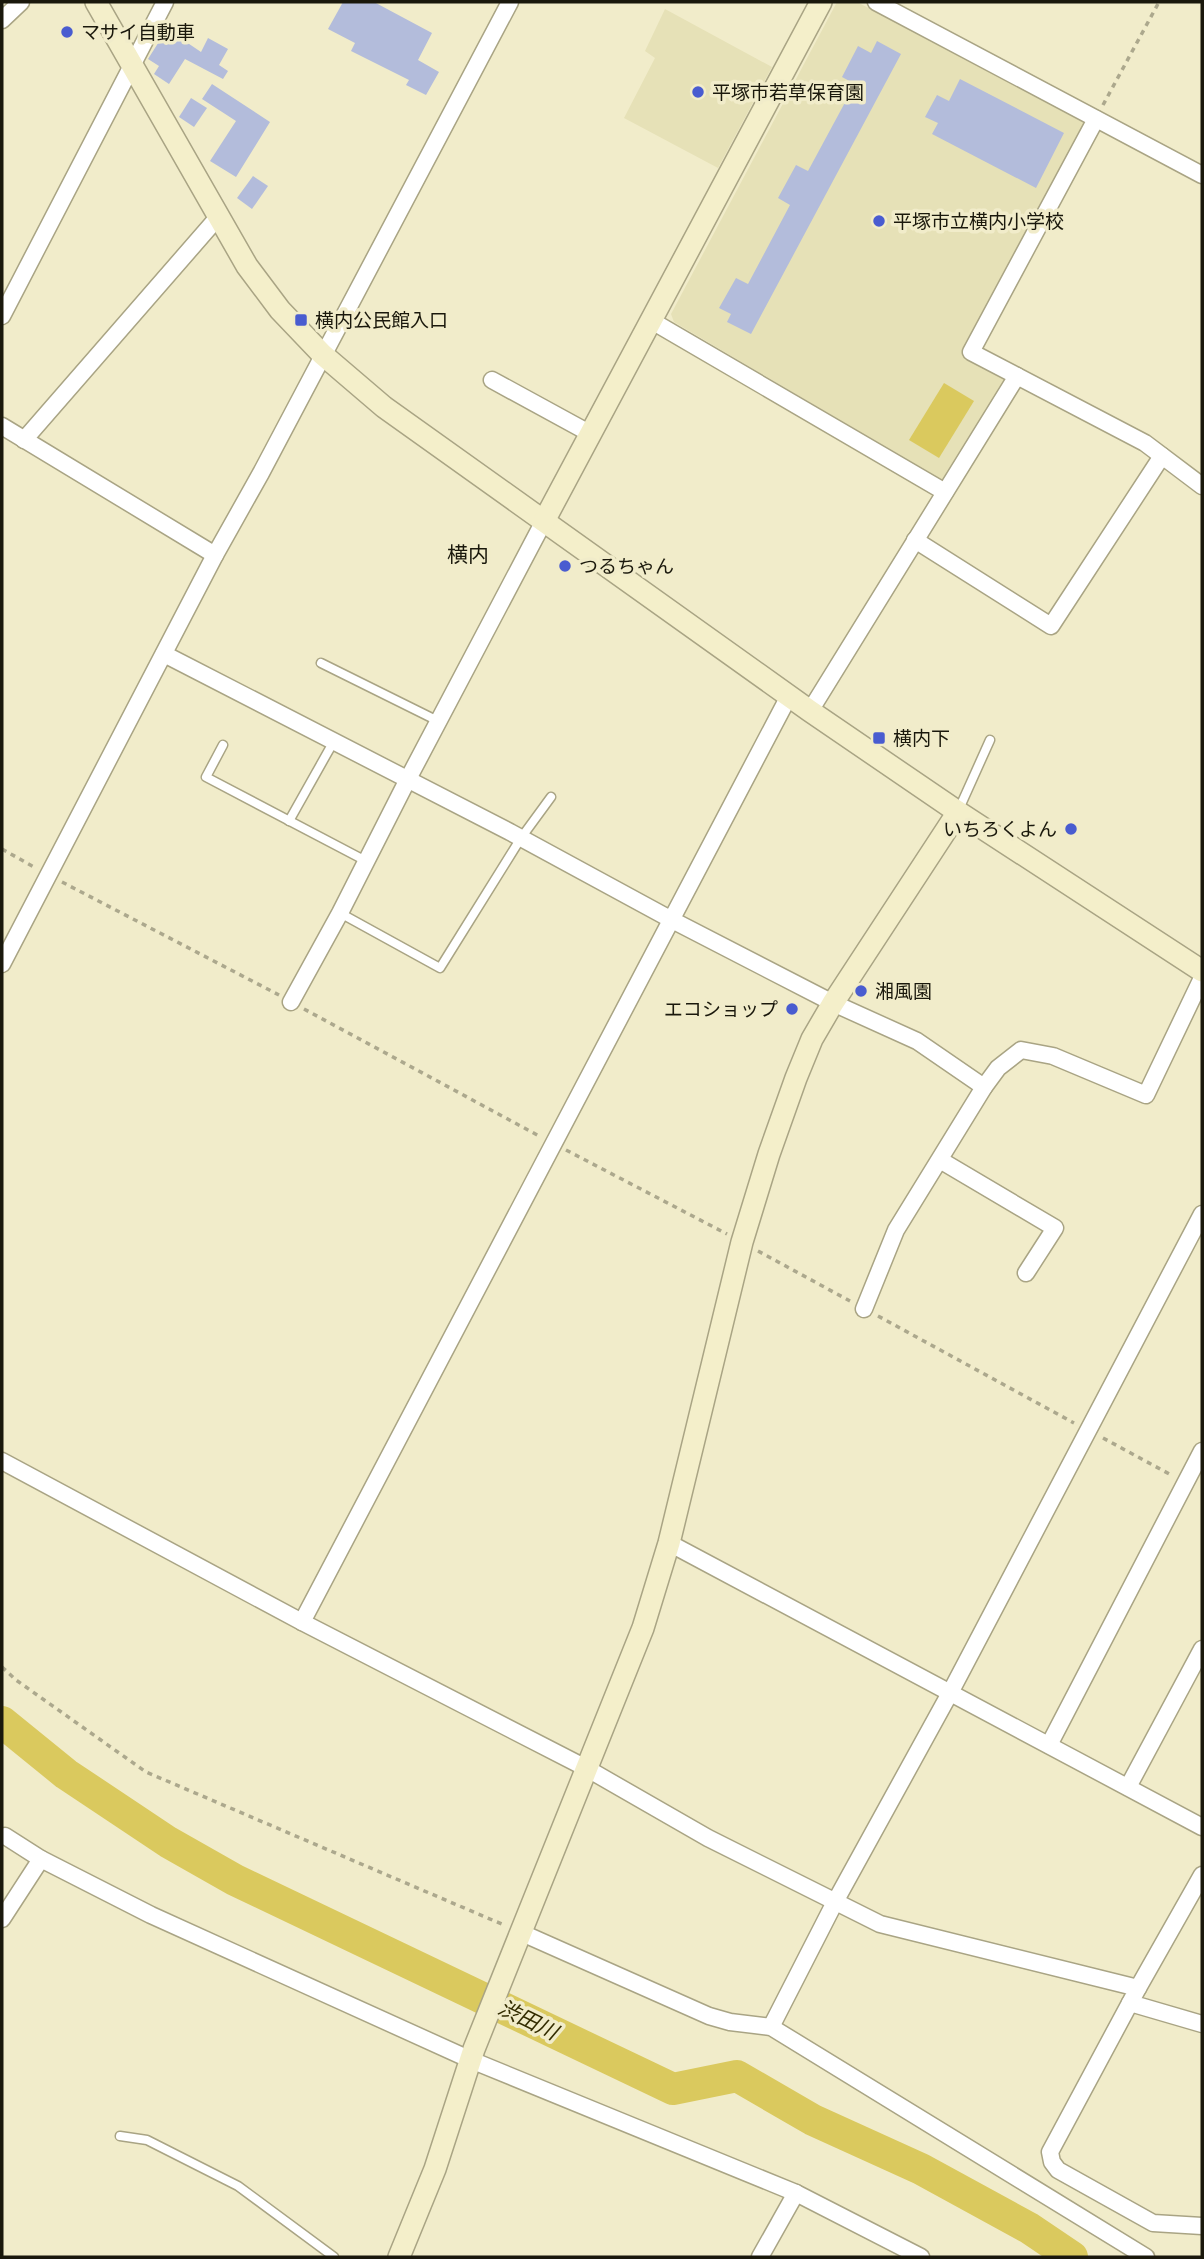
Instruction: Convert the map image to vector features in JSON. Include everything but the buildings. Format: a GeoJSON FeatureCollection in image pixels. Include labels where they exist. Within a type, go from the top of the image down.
{"type":"FeatureCollection","features":[{"type":"Feature","properties":{"kind":"street"},"geometry":{"type":"LineString","coordinates":[[2,20],[21,2]]}},
{"type":"Feature","properties":{"kind":"street"},"geometry":{"type":"LineString","coordinates":[[96,2],[255,277],[280,310],[322,354],[384,407],[810,711],[958,812],[1202,971]]}},
{"type":"Feature","properties":{"kind":"street"},"geometry":{"type":"LineString","coordinates":[[2,316],[165,2]]}},
{"type":"Feature","properties":{"kind":"street"},"geometry":{"type":"LineString","coordinates":[[2,964],[215,555],[510,2]]}},
{"type":"Feature","properties":{"kind":"street"},"geometry":{"type":"LineString","coordinates":[[291,1002],[544,520],[821,2]]}},
{"type":"Feature","properties":{"kind":"street"},"geometry":{"type":"LineString","coordinates":[[876,2],[1202,175]]}},
{"type":"Feature","properties":{"kind":"street"},"geometry":{"type":"LineString","coordinates":[[1096,119],[971,352],[1144,443],[1202,486]]}},
{"type":"Feature","properties":{"kind":"street"},"geometry":{"type":"LineString","coordinates":[[24,440],[219,216]]}},
{"type":"Feature","properties":{"kind":"street"},"geometry":{"type":"LineString","coordinates":[[652,321],[945,492]]}},
{"type":"Feature","properties":{"kind":"street"},"geometry":{"type":"LineString","coordinates":[[810,711],[1017,376]]}},
{"type":"Feature","properties":{"kind":"street"},"geometry":{"type":"LineString","coordinates":[[492,380],[591,433]]}},
{"type":"Feature","properties":{"kind":"street"},"geometry":{"type":"LineString","coordinates":[[2,426],[215,555]]}},
{"type":"Feature","properties":{"kind":"street"},"geometry":{"type":"LineString","coordinates":[[915,540],[1051,625],[1162,456]]}},
{"type":"Feature","properties":{"kind":"street"},"geometry":{"type":"LineString","coordinates":[[164,654],[833,1003],[917,1041],[984,1087]]}},
{"type":"Feature","properties":{"kind":"street"},"geometry":{"type":"LineString","coordinates":[[302,1622],[789,696]]}},
{"type":"Feature","properties":{"kind":"street"},"geometry":{"type":"LineString","coordinates":[[399,2257],[435,2169],[473,2054],[643,1628],[669,1543],[743,1242],[769,1154],[796,1079],[812,1039],[833,1003],[958,812]]}},
{"type":"Feature","properties":{"kind":"street"},"geometry":{"type":"LineString","coordinates":[[864,1309],[896,1230],[998,1068],[1021,1050],[1053,1056],[1146,1095],[1202,978]]}},
{"type":"Feature","properties":{"kind":"street"},"geometry":{"type":"LineString","coordinates":[[940,1160],[1055,1228],[1026,1273]]}},
{"type":"Feature","properties":{"kind":"street"},"geometry":{"type":"LineString","coordinates":[[771,2027],[835,1902],[1090,1431],[1202,1214]]}},
{"type":"Feature","properties":{"kind":"street"},"geometry":{"type":"LineString","coordinates":[[1049,1745],[1202,1451]]}},
{"type":"Feature","properties":{"kind":"street"},"geometry":{"type":"LineString","coordinates":[[2,1461],[302,1622],[586,1768],[708,1838],[880,1924],[1134,1995],[1202,2024]]}},
{"type":"Feature","properties":{"kind":"street"},"geometry":{"type":"LineString","coordinates":[[669,1543],[1202,1827]]}},
{"type":"Feature","properties":{"kind":"street"},"geometry":{"type":"LineString","coordinates":[[1128,1787],[1202,1649]]}},
{"type":"Feature","properties":{"kind":"street"},"geometry":{"type":"LineString","coordinates":[[5,1836],[41,1859],[151,1915],[796,2193],[921,2257]]}},
{"type":"Feature","properties":{"kind":"street"},"geometry":{"type":"LineString","coordinates":[[2,1919],[41,1859]]}},
{"type":"Feature","properties":{"kind":"street"},"geometry":{"type":"LineString","coordinates":[[1202,1875],[1050,2152],[1052,2162],[1058,2170],[1153,2223],[1202,2226]]}},
{"type":"Feature","properties":{"kind":"street"},"geometry":{"type":"LineString","coordinates":[[521,1936],[709,2016],[730,2022],[771,2027],[1146,2257]]}},
{"type":"Feature","properties":{"kind":"street"},"geometry":{"type":"LineString","coordinates":[[760,2257],[796,2193]]}},
{"type":"Feature","properties":{"kind":"lane"},"geometry":{"type":"LineString","coordinates":[[321,663],[438,721]]}},
{"type":"Feature","properties":{"kind":"lane"},"geometry":{"type":"LineString","coordinates":[[958,812],[990,740]]}},
{"type":"Feature","properties":{"kind":"lane"},"geometry":{"type":"LineString","coordinates":[[289,821],[334,741]]}},
{"type":"Feature","properties":{"kind":"lane"},"geometry":{"type":"LineString","coordinates":[[223,745],[206,777],[366,861]]}},
{"type":"Feature","properties":{"kind":"lane"},"geometry":{"type":"LineString","coordinates":[[340,913],[440,968],[521,838],[551,797]]}},
{"type":"Feature","properties":{"kind":"lane"},"geometry":{"type":"LineString","coordinates":[[120,2136],[147,2140],[238,2186],[334,2257]]}},
{"type":"Feature","properties":{"kind":"path"},"geometry":{"type":"LineString","coordinates":[[1096,119],[1159,2]]}},
{"type":"Feature","properties":{"kind":"path"},"geometry":{"type":"LineString","coordinates":[[2,849],[743,1242],[1186,1483]]}},
{"type":"Feature","properties":{"kind":"path"},"geometry":{"type":"LineString","coordinates":[[2,1667],[16,1680],[146,1772],[521,1936]]}},
{"type":"Feature","properties":{"kind":"shaded area","name":"平塚市立横内小学校"},"geometry":{"type":"Polygon","coordinates":[[[837,2],[857,2],[1085,121],[1087,127],[962,351],[1008,374],[1008,380],[949,479],[941,480],[674,322],[671,314],[837,2]]]}},
{"type":"Feature","properties":{"kind":"shaded area","name":"平塚市若草保育園"},"geometry":{"type":"Polygon","coordinates":[[[665,9],[772,67],[718,168],[624,118],[655,58],[645,51],[665,9]]]}},
{"type":"Feature","properties":{"kind":"shaded area"},"geometry":{"type":"Polygon","coordinates":[[[944,383],[974,401],[939,458],[909,440],[944,383]]]}},
{"type":"Feature","properties":{"kind":"waterway","name":"渋田川"},"geometry":{"type":"LineString","coordinates":[[2,1722],[66,1774],[168,1842],[235,1880],[673,2089],[737,2076],[813,2120],[921,2169],[1029,2228],[1072,2257]]}},
{"type":"Feature","properties":{"kind":"place","name":"マサイ自動車"},"geometry":{"type":"Point","coordinates":[67,32]}},
{"type":"Feature","properties":{"kind":"place","name":"平塚市若草保育園"},"geometry":{"type":"Point","coordinates":[698,92]}},
{"type":"Feature","properties":{"kind":"place","name":"平塚市立横内小学校"},"geometry":{"type":"Point","coordinates":[879,221]}},
{"type":"Feature","properties":{"kind":"place","name":"横内公民館入口"},"geometry":{"type":"Point","coordinates":[301,320]}},
{"type":"Feature","properties":{"kind":"place","name":"つるちゃん"},"geometry":{"type":"Point","coordinates":[565,566]}},
{"type":"Feature","properties":{"kind":"place","name":"横内下"},"geometry":{"type":"Point","coordinates":[879,738]}},
{"type":"Feature","properties":{"kind":"place","name":"いちろくよん"},"geometry":{"type":"Point","coordinates":[1071,829]}},
{"type":"Feature","properties":{"kind":"place","name":"湘風園"},"geometry":{"type":"Point","coordinates":[861,991]}},
{"type":"Feature","properties":{"kind":"place","name":"エコショップ"},"geometry":{"type":"Point","coordinates":[792,1009]}},
{"type":"Feature","properties":{"kind":"district","name":"横内"},"geometry":{"type":"Point","coordinates":[468,555]}}]}
